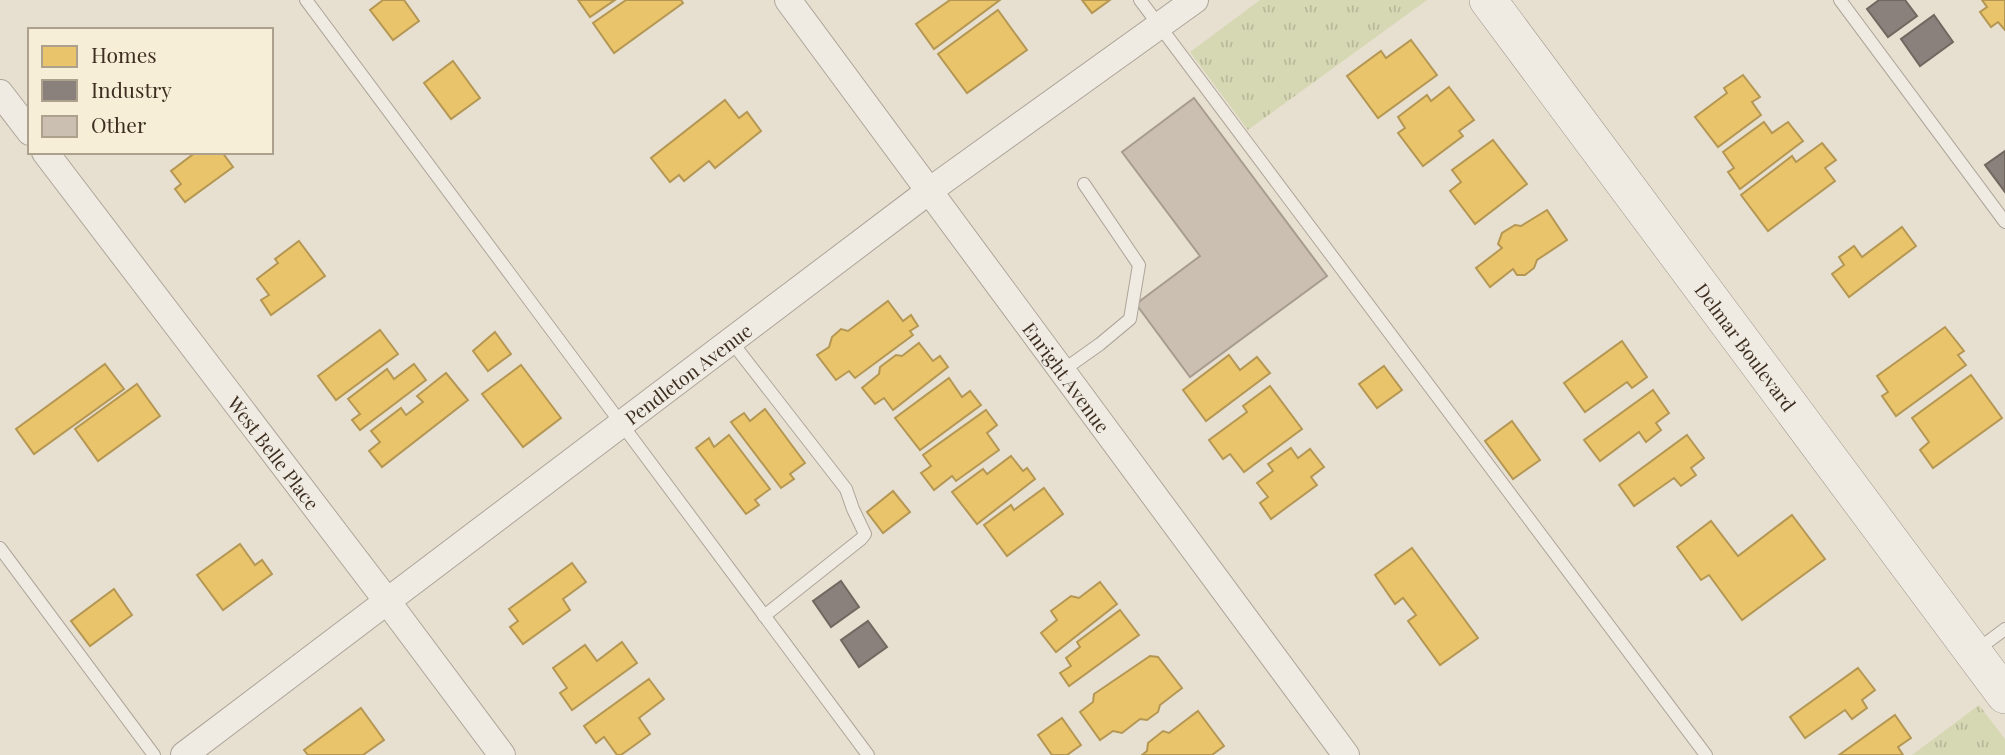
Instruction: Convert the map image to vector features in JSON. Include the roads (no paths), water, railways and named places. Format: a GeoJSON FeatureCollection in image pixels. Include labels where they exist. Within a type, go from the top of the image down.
{"type":"FeatureCollection","features":[{"type":"Feature","properties":{"kind":"main road","name":"Delmar Boulevard"},"geometry":{"type":"LineString","coordinates":[[1488,0],[2005,695]]}},
{"type":"Feature","properties":{"kind":"street","name":"Enright Avenue"},"geometry":{"type":"LineString","coordinates":[[788,0],[1346,755]]}},
{"type":"Feature","properties":{"kind":"street","name":"Pendleton Avenue"},"geometry":{"type":"LineString","coordinates":[[184,755],[929,191],[1195,0]]}},
{"type":"Feature","properties":{"kind":"street"},"geometry":{"type":"LineString","coordinates":[[0,93],[28,129]]}},
{"type":"Feature","properties":{"kind":"street","name":"West Belle Place"},"geometry":{"type":"LineString","coordinates":[[47,154],[502,755]]}},
{"type":"Feature","properties":{"kind":"lane"},"geometry":{"type":"LineString","coordinates":[[306,0],[868,755]]}},
{"type":"Feature","properties":{"kind":"lane"},"geometry":{"type":"LineString","coordinates":[[1140,0],[1706,755]]}},
{"type":"Feature","properties":{"kind":"lane"},"geometry":{"type":"LineString","coordinates":[[1840,0],[2005,222]]}},
{"type":"Feature","properties":{"kind":"lane"},"geometry":{"type":"LineString","coordinates":[[1062,371],[1130,319],[1139,265],[1084,184]]}},
{"type":"Feature","properties":{"kind":"lane"},"geometry":{"type":"LineString","coordinates":[[731,341],[846,489],[865,534],[764,616]]}},
{"type":"Feature","properties":{"kind":"lane"},"geometry":{"type":"LineString","coordinates":[[0,548],[154,755]]}},
{"type":"Feature","properties":{"kind":"lane"},"geometry":{"type":"LineString","coordinates":[[1973,652],[2005,629]]}}]}
